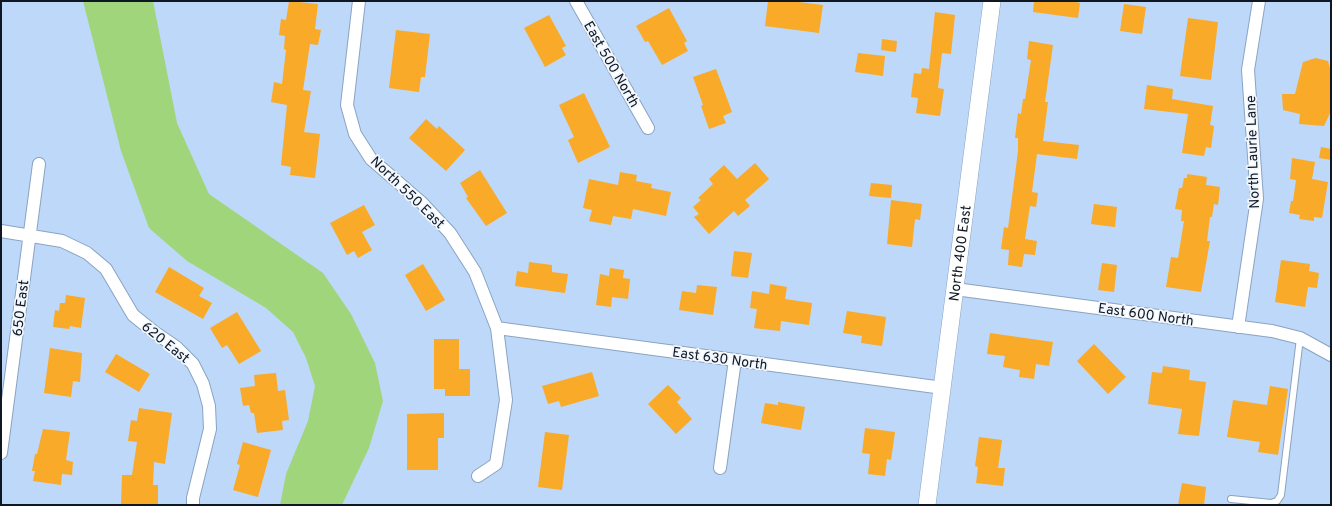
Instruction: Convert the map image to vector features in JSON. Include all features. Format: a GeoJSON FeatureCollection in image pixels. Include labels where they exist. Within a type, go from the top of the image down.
{"type":"FeatureCollection","features":[{"type":"Feature","properties":{"kind":"street","name":"North 550 East"},"geometry":{"type":"LineString","coordinates":[[359,1],[347,105],[355,134],[371,159],[422,203],[450,233],[475,272],[497,328],[506,400],[496,464],[478,476]]}},
{"type":"Feature","properties":{"kind":"street","name":"East 500 North"},"geometry":{"type":"LineString","coordinates":[[576,1],[648,128]]}},
{"type":"Feature","properties":{"kind":"street","name":"North 400 East"},"geometry":{"type":"LineString","coordinates":[[927,505],[992,1]]}},
{"type":"Feature","properties":{"kind":"street","name":"North Laurie Lane"},"geometry":{"type":"LineString","coordinates":[[1238,326],[1257,199],[1248,70],[1260,1]]}},
{"type":"Feature","properties":{"kind":"street","name":"650 East"},"geometry":{"type":"LineString","coordinates":[[1,453],[5,389],[39,164]]}},
{"type":"Feature","properties":{"kind":"street","name":"620 East"},"geometry":{"type":"LineString","coordinates":[[1,231],[62,241],[87,254],[106,269],[133,315],[176,347],[193,364],[203,384],[209,406],[210,429],[193,498],[193,505]]}},
{"type":"Feature","properties":{"kind":"street","name":"East 600 North"},"geometry":{"type":"LineString","coordinates":[[955,289],[1272,331],[1300,338],[1331,356]]}},
{"type":"Feature","properties":{"kind":"street","name":"East 630 North"},"geometry":{"type":"LineString","coordinates":[[497,328],[943,388]]}},
{"type":"Feature","properties":{"kind":"street"},"geometry":{"type":"LineString","coordinates":[[720,468],[735,360]]}},
{"type":"Feature","properties":{"kind":"lane"},"geometry":{"type":"LineString","coordinates":[[1231,499],[1271,503],[1277,501],[1281,496],[1300,338]]}},
{"type":"Feature","properties":{"kind":"green space"},"geometry":{"type":"Polygon","coordinates":[[[83,1],[153,1],[177,123],[209,194],[323,273],[351,314],[375,363],[383,401],[369,448],[342,505],[280,505],[286,474],[308,421],[315,386],[306,358],[293,332],[266,308],[187,261],[149,228],[121,151],[83,1]]]}},
{"type":"Feature","properties":{"kind":"building"},"geometry":{"type":"Polygon","coordinates":[[[289,1],[318,4],[315,29],[321,30],[318,45],[310,44],[303,90],[311,91],[304,132],[320,134],[315,178],[290,175],[291,167],[281,165],[287,105],[271,102],[274,82],[282,84],[286,50],[284,49],[285,36],[279,35],[281,19],[286,20],[289,1]]]}},
{"type":"Feature","properties":{"kind":"building"},"geometry":{"type":"Polygon","coordinates":[[[768,1],[791,1],[823,5],[819,33],[765,26],[768,1]]]}},
{"type":"Feature","properties":{"kind":"building"},"geometry":{"type":"Polygon","coordinates":[[[1034,1],[1073,1],[1080,3],[1078,18],[1033,12],[1034,1]]]}},
{"type":"Feature","properties":{"kind":"building"},"geometry":{"type":"Polygon","coordinates":[[[1124,4],[1146,7],[1142,34],[1120,31],[1124,4]]]}},
{"type":"Feature","properties":{"kind":"building"},"geometry":{"type":"Polygon","coordinates":[[[669,8],[687,41],[684,43],[688,51],[662,65],[648,41],[645,42],[636,26],[669,8]]]}},
{"type":"Feature","properties":{"kind":"building"},"geometry":{"type":"Polygon","coordinates":[[[935,12],[955,15],[951,54],[942,53],[938,88],[944,89],[940,116],[916,113],[918,98],[911,97],[914,73],[921,74],[922,68],[929,69],[935,12]]]}},
{"type":"Feature","properties":{"kind":"building"},"geometry":{"type":"Polygon","coordinates":[[[549,15],[566,46],[562,48],[566,55],[545,67],[524,28],[549,15]]]}},
{"type":"Feature","properties":{"kind":"building"},"geometry":{"type":"Polygon","coordinates":[[[1188,18],[1218,22],[1211,80],[1180,76],[1188,18]]]}},
{"type":"Feature","properties":{"kind":"building"},"geometry":{"type":"Polygon","coordinates":[[[396,30],[430,34],[425,77],[421,77],[419,92],[389,88],[396,30]]]}},
{"type":"Feature","properties":{"kind":"building"},"geometry":{"type":"Polygon","coordinates":[[[882,39],[897,41],[896,52],[881,50],[882,39]]]}},
{"type":"Feature","properties":{"kind":"building"},"geometry":{"type":"Polygon","coordinates":[[[1029,41],[1053,45],[1045,102],[1048,102],[1043,141],[1079,145],[1077,159],[1037,154],[1032,192],[1038,193],[1036,207],[1030,206],[1025,239],[1037,241],[1035,255],[1024,254],[1022,267],[1008,265],[1009,250],[1001,249],[1004,227],[1008,228],[1018,151],[1018,138],[1015,138],[1018,113],[1021,114],[1023,99],[1025,99],[1031,60],[1027,59],[1029,41]]]}},
{"type":"Feature","properties":{"kind":"building"},"geometry":{"type":"Polygon","coordinates":[[[858,53],[885,56],[883,76],[855,72],[858,53]]]}},
{"type":"Feature","properties":{"kind":"building"},"geometry":{"type":"Polygon","coordinates":[[[1316,58],[1328,61],[1331,72],[1331,111],[1324,126],[1299,124],[1300,114],[1283,110],[1282,94],[1295,94],[1303,62],[1316,58]]]}},
{"type":"Feature","properties":{"kind":"building"},"geometry":{"type":"Polygon","coordinates":[[[716,69],[732,112],[723,116],[726,123],[709,129],[701,106],[703,105],[693,77],[716,69]]]}},
{"type":"Feature","properties":{"kind":"building"},"geometry":{"type":"Polygon","coordinates":[[[1147,85],[1173,89],[1172,99],[1213,106],[1210,125],[1214,126],[1211,148],[1206,147],[1204,156],[1182,153],[1188,114],[1144,109],[1147,85]]]}},
{"type":"Feature","properties":{"kind":"building"},"geometry":{"type":"Polygon","coordinates":[[[584,93],[610,147],[578,163],[568,140],[574,137],[559,105],[584,93]]]}},
{"type":"Feature","properties":{"kind":"building"},"geometry":{"type":"Polygon","coordinates":[[[426,119],[437,129],[439,126],[465,150],[446,171],[409,138],[426,119]]]}},
{"type":"Feature","properties":{"kind":"building"},"geometry":{"type":"Polygon","coordinates":[[[1321,147],[1331,149],[1331,160],[1319,158],[1321,147]]]}},
{"type":"Feature","properties":{"kind":"building"},"geometry":{"type":"Polygon","coordinates":[[[1292,158],[1315,162],[1312,179],[1328,182],[1322,218],[1314,217],[1314,221],[1299,219],[1300,215],[1289,213],[1291,201],[1293,201],[1296,180],[1290,179],[1292,158]]]}},
{"type":"Feature","properties":{"kind":"building"},"geometry":{"type":"Polygon","coordinates":[[[755,163],[769,179],[745,200],[750,206],[738,216],[734,211],[709,234],[694,217],[699,214],[693,207],[701,200],[698,198],[713,184],[709,179],[724,165],[737,179],[755,163]]]}},
{"type":"Feature","properties":{"kind":"building"},"geometry":{"type":"Polygon","coordinates":[[[480,170],[507,213],[486,226],[466,198],[468,197],[460,183],[480,170]]]}},
{"type":"Feature","properties":{"kind":"building"},"geometry":{"type":"Polygon","coordinates":[[[620,172],[637,175],[636,181],[652,184],[651,188],[671,192],[666,216],[633,209],[631,219],[613,216],[611,225],[589,221],[592,210],[583,208],[589,179],[618,185],[620,172]]]}},
{"type":"Feature","properties":{"kind":"building"},"geometry":{"type":"Polygon","coordinates":[[[1187,174],[1207,177],[1206,185],[1220,187],[1218,205],[1214,204],[1212,217],[1210,217],[1207,241],[1210,241],[1201,292],[1166,287],[1171,257],[1178,258],[1184,221],[1181,221],[1182,210],[1175,209],[1179,188],[1182,188],[1184,178],[1187,178],[1187,174]]]}},
{"type":"Feature","properties":{"kind":"building"},"geometry":{"type":"Polygon","coordinates":[[[871,183],[892,185],[891,198],[869,196],[871,183]]]}},
{"type":"Feature","properties":{"kind":"building"},"geometry":{"type":"Polygon","coordinates":[[[891,200],[922,204],[920,220],[915,219],[912,247],[887,244],[891,200]]]}},
{"type":"Feature","properties":{"kind":"building"},"geometry":{"type":"Polygon","coordinates":[[[1094,204],[1117,207],[1115,227],[1091,224],[1094,204]]]}},
{"type":"Feature","properties":{"kind":"building"},"geometry":{"type":"Polygon","coordinates":[[[364,205],[375,225],[362,232],[372,250],[358,258],[354,251],[347,255],[330,223],[364,205]]]}},
{"type":"Feature","properties":{"kind":"building"},"geometry":{"type":"Polygon","coordinates":[[[734,251],[752,253],[748,278],[731,276],[734,251]]]}},
{"type":"Feature","properties":{"kind":"building"},"geometry":{"type":"Polygon","coordinates":[[[1281,260],[1310,264],[1309,271],[1319,273],[1317,288],[1308,287],[1305,307],[1275,302],[1281,260]]]}},
{"type":"Feature","properties":{"kind":"building"},"geometry":{"type":"Polygon","coordinates":[[[529,262],[552,265],[552,272],[568,274],[565,293],[515,286],[517,271],[528,273],[529,262]]]}},
{"type":"Feature","properties":{"kind":"building"},"geometry":{"type":"Polygon","coordinates":[[[1102,263],[1117,265],[1114,292],[1098,290],[1102,263]]]}},
{"type":"Feature","properties":{"kind":"building"},"geometry":{"type":"Polygon","coordinates":[[[423,264],[445,300],[426,311],[405,275],[423,264]]]}},
{"type":"Feature","properties":{"kind":"building"},"geometry":{"type":"Polygon","coordinates":[[[169,267],[204,288],[199,296],[212,303],[203,319],[155,292],[169,267]]]}},
{"type":"Feature","properties":{"kind":"building"},"geometry":{"type":"Polygon","coordinates":[[[610,268],[624,270],[623,278],[630,279],[628,299],[612,297],[611,307],[596,305],[600,274],[609,276],[610,268]]]}},
{"type":"Feature","properties":{"kind":"building"},"geometry":{"type":"Polygon","coordinates":[[[770,284],[787,287],[785,299],[812,303],[809,325],[781,321],[780,331],[754,328],[757,309],[750,308],[752,291],[769,294],[770,284]]]}},
{"type":"Feature","properties":{"kind":"building"},"geometry":{"type":"Polygon","coordinates":[[[697,285],[717,287],[713,315],[679,310],[682,291],[696,293],[697,285]]]}},
{"type":"Feature","properties":{"kind":"building"},"geometry":{"type":"Polygon","coordinates":[[[66,295],[85,298],[81,328],[70,326],[69,329],[53,327],[55,310],[59,311],[60,303],[65,303],[66,295]]]}},
{"type":"Feature","properties":{"kind":"building"},"geometry":{"type":"Polygon","coordinates":[[[847,311],[886,317],[882,346],[861,343],[862,336],[843,333],[847,311]]]}},
{"type":"Feature","properties":{"kind":"building"},"geometry":{"type":"Polygon","coordinates":[[[237,312],[261,351],[239,364],[227,345],[222,348],[210,328],[237,312]]]}},
{"type":"Feature","properties":{"kind":"building"},"geometry":{"type":"Polygon","coordinates":[[[990,333],[1053,342],[1049,366],[1036,364],[1034,379],[1019,377],[1020,370],[1003,367],[1005,356],[987,354],[990,333]]]}},
{"type":"Feature","properties":{"kind":"building"},"geometry":{"type":"Polygon","coordinates":[[[434,339],[459,339],[459,369],[470,369],[470,396],[445,396],[445,389],[434,389],[434,339]]]}},
{"type":"Feature","properties":{"kind":"building"},"geometry":{"type":"Polygon","coordinates":[[[1094,344],[1126,377],[1108,394],[1077,361],[1094,344]]]}},
{"type":"Feature","properties":{"kind":"building"},"geometry":{"type":"Polygon","coordinates":[[[50,348],[82,353],[80,382],[73,381],[71,397],[44,393],[50,348]]]}},
{"type":"Feature","properties":{"kind":"building"},"geometry":{"type":"Polygon","coordinates":[[[116,354],[150,374],[139,392],[105,372],[116,354]]]}},
{"type":"Feature","properties":{"kind":"building"},"geometry":{"type":"Polygon","coordinates":[[[1163,366],[1190,370],[1189,380],[1206,382],[1199,436],[1178,434],[1182,409],[1148,404],[1152,372],[1162,373],[1163,366]]]}},
{"type":"Feature","properties":{"kind":"building"},"geometry":{"type":"Polygon","coordinates":[[[592,372],[599,396],[561,407],[559,401],[548,404],[542,386],[592,372]]]}},
{"type":"Feature","properties":{"kind":"building"},"geometry":{"type":"Polygon","coordinates":[[[276,373],[278,391],[285,390],[289,420],[282,421],[283,430],[257,433],[254,413],[251,413],[249,405],[243,406],[240,388],[255,386],[254,375],[276,373]]]}},
{"type":"Feature","properties":{"kind":"building"},"geometry":{"type":"Polygon","coordinates":[[[668,385],[681,398],[677,402],[692,419],[676,434],[648,404],[668,385]]]}},
{"type":"Feature","properties":{"kind":"building"},"geometry":{"type":"Polygon","coordinates":[[[1270,386],[1288,389],[1278,455],[1258,452],[1260,442],[1227,437],[1233,400],[1267,405],[1270,386]]]}},
{"type":"Feature","properties":{"kind":"building"},"geometry":{"type":"Polygon","coordinates":[[[778,402],[805,407],[801,430],[761,423],[765,403],[778,405],[778,402]]]}},
{"type":"Feature","properties":{"kind":"building"},"geometry":{"type":"Polygon","coordinates":[[[139,408],[172,413],[165,464],[154,462],[153,485],[158,485],[158,505],[121,505],[122,475],[132,475],[137,442],[128,441],[131,420],[137,421],[139,408]]]}},
{"type":"Feature","properties":{"kind":"building"},"geometry":{"type":"Polygon","coordinates":[[[444,413],[444,438],[438,438],[438,470],[407,470],[407,414],[444,413]]]}},
{"type":"Feature","properties":{"kind":"building"},"geometry":{"type":"Polygon","coordinates":[[[865,428],[895,432],[891,460],[887,459],[885,476],[868,474],[870,454],[862,453],[865,428]]]}},
{"type":"Feature","properties":{"kind":"building"},"geometry":{"type":"Polygon","coordinates":[[[43,429],[70,432],[66,460],[73,462],[72,475],[62,474],[61,485],[33,481],[35,471],[32,471],[35,454],[37,454],[43,429]]]}},
{"type":"Feature","properties":{"kind":"building"},"geometry":{"type":"Polygon","coordinates":[[[545,432],[569,435],[562,490],[538,487],[545,432]]]}},
{"type":"Feature","properties":{"kind":"building"},"geometry":{"type":"Polygon","coordinates":[[[979,437],[1002,440],[998,468],[1005,468],[1003,486],[976,483],[978,467],[975,466],[979,437]]]}},
{"type":"Feature","properties":{"kind":"building"},"geometry":{"type":"Polygon","coordinates":[[[243,442],[271,450],[258,497],[233,490],[240,465],[237,464],[243,442]]]}},
{"type":"Feature","properties":{"kind":"building"},"geometry":{"type":"Polygon","coordinates":[[[1182,483],[1206,487],[1204,505],[1178,505],[1182,483]]]}}]}
